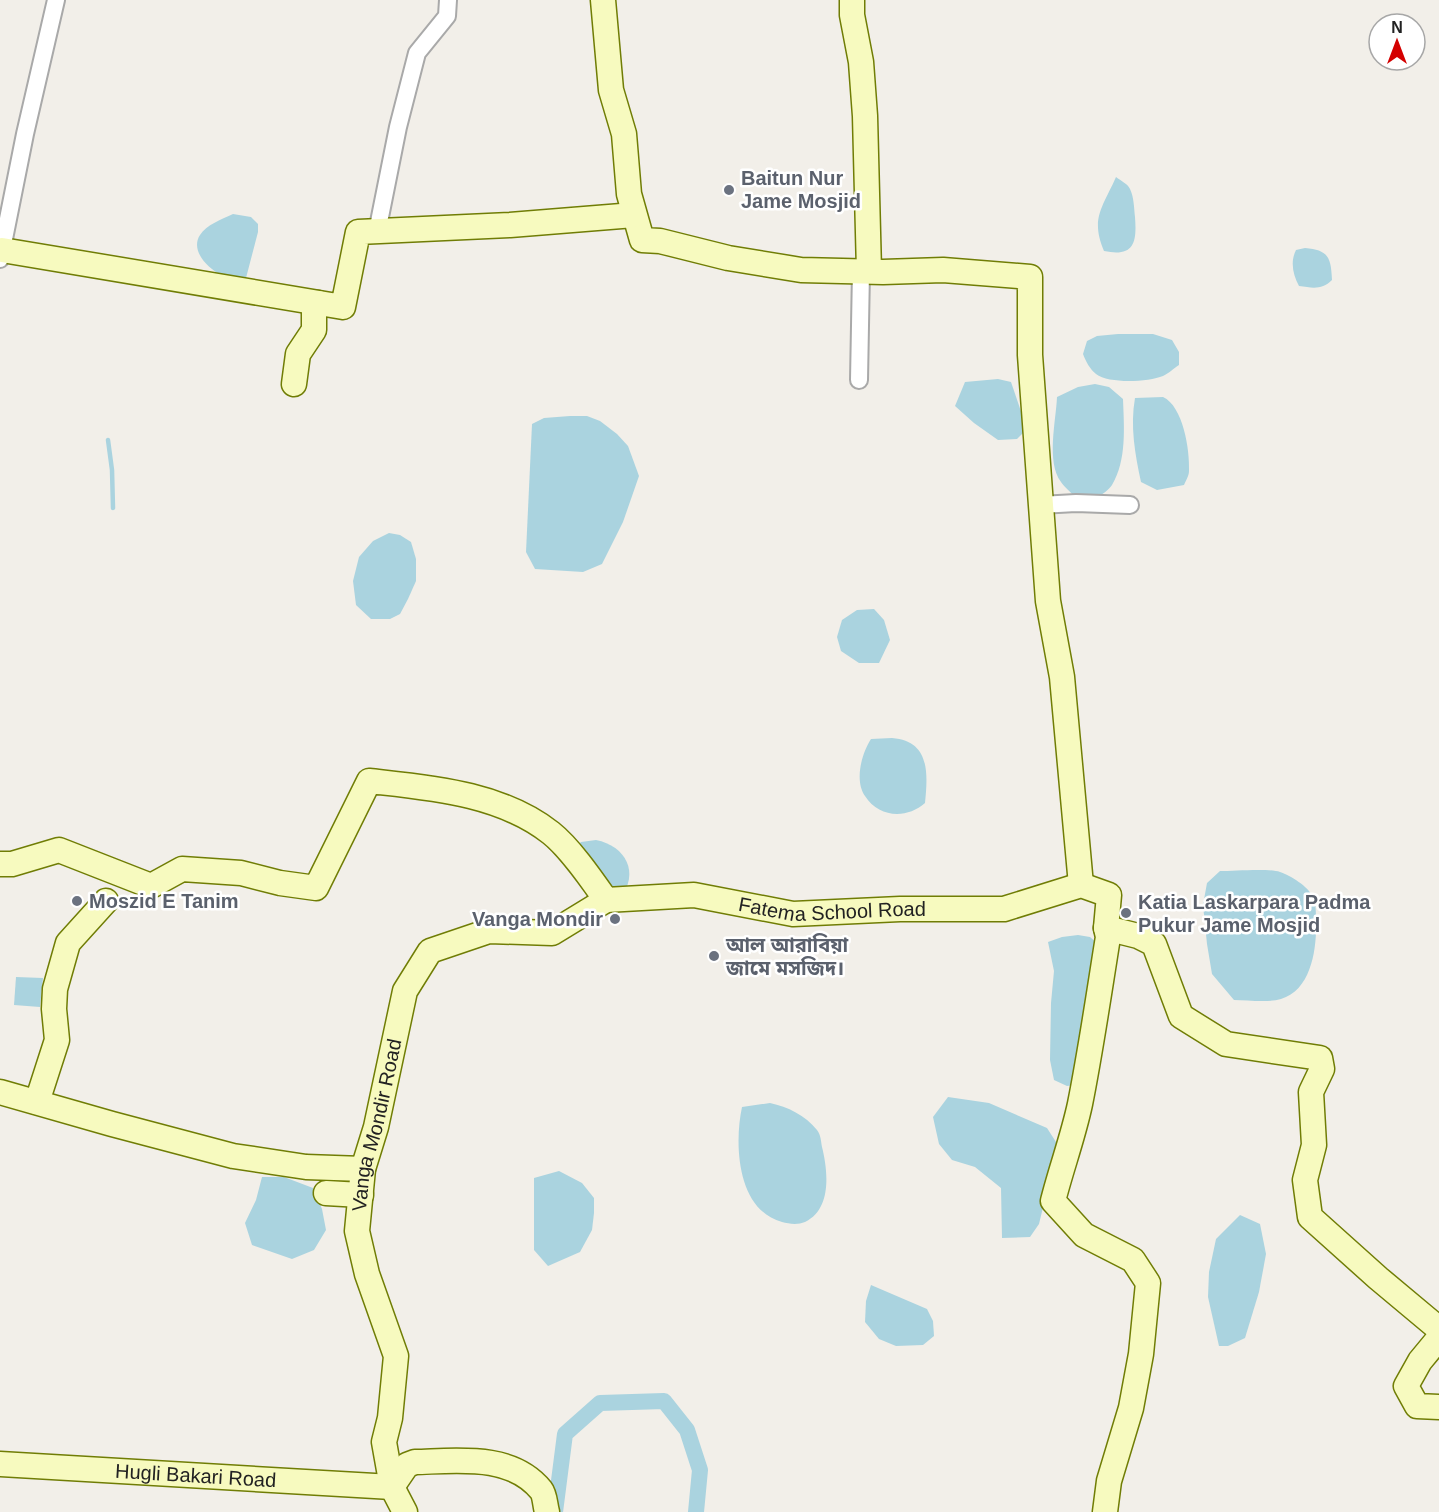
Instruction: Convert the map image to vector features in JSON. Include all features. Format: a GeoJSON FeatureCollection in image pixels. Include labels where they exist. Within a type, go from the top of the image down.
{"type":"FeatureCollection","features":[{"type":"Feature","properties":{"kind":"street"},"geometry":{"type":"LineString","coordinates":[[56,0],[25,134],[1,255],[215,284],[343,307],[358,232],[510,225],[634,215]]}},
{"type":"Feature","properties":{"kind":"street"},"geometry":{"type":"LineString","coordinates":[[377,232],[398,127],[417,53],[447,16],[448,0]]}},
{"type":"Feature","properties":{"kind":"street"},"geometry":{"type":"LineString","coordinates":[[603,0],[611,90],[624,134],[628,186],[642,240],[660,240],[728,258],[801,270],[943,270],[1030,277],[1030,355],[1048,601],[1062,678],[1081,885],[1109,895],[1106,928],[1108,937],[1079,1107],[1053,1202],[1084,1235],[1132,1260],[1148,1283],[1141,1354],[1131,1408],[1109,1481],[1105,1512]]}},
{"type":"Feature","properties":{"kind":"street"},"geometry":{"type":"LineString","coordinates":[[852,0],[852,15],[861,62],[865,116],[865,271],[859,380]]}},
{"type":"Feature","properties":{"kind":"street"},"geometry":{"type":"LineString","coordinates":[[294,384],[298,354],[314,330],[314,313],[318,303]]}},
{"type":"Feature","properties":{"kind":"street"},"geometry":{"type":"LineString","coordinates":[[1040,505],[1076,503],[1130,505]]}},
{"type":"Feature","properties":{"kind":"street"},"geometry":{"type":"LineString","coordinates":[[0,864],[12,864],[59,850],[151,886],[182,869],[241,873],[280,884],[316,888],[369,781],[441,789],[508,807],[552,834],[590,876],[606,900]]}},
{"type":"Feature","properties":{"kind":"street","name":"Fatema School Road"},"geometry":{"type":"LineString","coordinates":[[606,900],[694,896],[793,914],[900,909],[1004,909],[1081,885]]}},
{"type":"Feature","properties":{"kind":"street","name":"Vanga Mondir Road"},"geometry":{"type":"LineString","coordinates":[[405,1512],[392,1487],[384,1442],[390,1418],[396,1356],[367,1274],[357,1231],[363,1169],[376,1127],[405,991],[430,951],[489,931],[552,933],[606,900]]}},
{"type":"Feature","properties":{"kind":"street"},"geometry":{"type":"LineString","coordinates":[[37,1102],[57,1040],[55,989],[68,943],[106,901]]}},
{"type":"Feature","properties":{"kind":"street"},"geometry":{"type":"LineString","coordinates":[[1106,928],[1138,936],[1154,944],[1181,1016],[1227,1044],[1320,1058],[1322,1069],[1311,1092],[1314,1145],[1305,1180],[1310,1216],[1378,1278],[1439,1329]]}},
{"type":"Feature","properties":{"kind":"street"},"geometry":{"type":"LineString","coordinates":[[0,1092],[233,1156],[306,1167],[363,1169]]}},
{"type":"Feature","properties":{"kind":"street"},"geometry":{"type":"LineString","coordinates":[[326,1193],[361,1195]]}},
{"type":"Feature","properties":{"kind":"street"},"geometry":{"type":"LineString","coordinates":[[1439,1338],[1420,1360],[1406,1386],[1417,1406],[1439,1407]]}},
{"type":"Feature","properties":{"kind":"street"},"geometry":{"type":"LineString","coordinates":[[392,1487],[407,1465],[415,1462],[472,1460],[520,1472],[542,1491],[547,1512]]}},
{"type":"Feature","properties":{"kind":"street","name":"Hugli Bakari Road"},"geometry":{"type":"LineString","coordinates":[[0,1464],[392,1487]]}},
{"type":"Feature","properties":{"kind":"water"},"geometry":{"type":"Polygon","coordinates":[[[1116,177],[1128,186],[1134,203],[1134,241],[1128,250],[1122,252],[1104,251],[1098,230],[1100,213],[1116,177]]]}},
{"type":"Feature","properties":{"kind":"water"},"geometry":{"type":"Polygon","coordinates":[[[233,214],[251,217],[258,224],[246,278],[232,279],[211,269],[200,256],[198,249],[197,242],[206,228],[233,214]]]}},
{"type":"Feature","properties":{"kind":"water"},"geometry":{"type":"Polygon","coordinates":[[[1305,248],[1324,253],[1329,261],[1332,280],[1321,287],[1299,286],[1294,273],[1293,259],[1296,250],[1305,248]]]}},
{"type":"Feature","properties":{"kind":"water"},"geometry":{"type":"Polygon","coordinates":[[[1153,334],[1172,340],[1179,352],[1179,365],[1163,376],[1148,380],[1119,381],[1096,374],[1088,365],[1083,354],[1087,341],[1097,336],[1153,334]]]}},
{"type":"Feature","properties":{"kind":"water"},"geometry":{"type":"Polygon","coordinates":[[[998,379],[1011,382],[1027,429],[1017,439],[998,440],[955,406],[965,382],[998,379]]]}},
{"type":"Feature","properties":{"kind":"water"},"geometry":{"type":"Polygon","coordinates":[[[1095,384],[1109,387],[1123,399],[1124,421],[1122,454],[1117,475],[1111,487],[1097,498],[1074,496],[1065,487],[1056,474],[1053,453],[1057,397],[1078,387],[1095,384]]]}},
{"type":"Feature","properties":{"kind":"water"},"geometry":{"type":"Polygon","coordinates":[[[1163,397],[1176,409],[1184,430],[1189,471],[1184,485],[1157,490],[1141,482],[1133,419],[1135,398],[1163,397]]]}},
{"type":"Feature","properties":{"kind":"water"},"geometry":{"type":"Polygon","coordinates":[[[587,416],[600,421],[617,434],[628,446],[639,476],[623,522],[602,564],[583,572],[535,569],[526,552],[532,424],[544,418],[587,416]]]}},
{"type":"Feature","properties":{"kind":"water"},"geometry":{"type":"Polygon","coordinates":[[[389,533],[400,535],[411,542],[416,559],[416,581],[400,614],[390,619],[371,619],[356,605],[353,581],[359,557],[373,541],[389,533]]]}},
{"type":"Feature","properties":{"kind":"water"},"geometry":{"type":"Polygon","coordinates":[[[874,609],[884,620],[890,640],[879,663],[859,663],[841,651],[837,637],[842,620],[857,610],[874,609]]]}},
{"type":"Feature","properties":{"kind":"water"},"geometry":{"type":"Polygon","coordinates":[[[892,738],[914,745],[924,760],[926,770],[925,803],[902,814],[878,809],[865,796],[860,782],[862,759],[871,739],[892,738]]]}},
{"type":"Feature","properties":{"kind":"water"},"geometry":{"type":"Polygon","coordinates":[[[596,840],[615,848],[627,862],[629,879],[620,898],[575,848],[581,842],[596,840]]]}},
{"type":"Feature","properties":{"kind":"water"},"geometry":{"type":"Polygon","coordinates":[[[1220,871],[1280,872],[1299,882],[1313,897],[1316,917],[1314,954],[1306,977],[1300,987],[1291,994],[1270,1001],[1234,1000],[1212,974],[1203,905],[1207,883],[1220,871]]]}},
{"type":"Feature","properties":{"kind":"water"},"geometry":{"type":"Polygon","coordinates":[[[1078,935],[1090,937],[1097,943],[1074,1085],[1067,1086],[1054,1080],[1050,1060],[1054,971],[1048,942],[1078,935]]]}},
{"type":"Feature","properties":{"kind":"water"},"geometry":{"type":"Polygon","coordinates":[[[16,977],[43,978],[40,1007],[14,1005],[16,977]]]}},
{"type":"Feature","properties":{"kind":"water"},"geometry":{"type":"Polygon","coordinates":[[[948,1097],[989,1103],[1047,1128],[1056,1142],[1057,1162],[1039,1224],[1030,1237],[1002,1238],[1001,1188],[975,1167],[952,1160],[939,1144],[933,1117],[948,1097]]]}},
{"type":"Feature","properties":{"kind":"water"},"geometry":{"type":"Polygon","coordinates":[[[770,1103],[790,1109],[802,1116],[820,1136],[826,1167],[824,1199],[814,1216],[802,1223],[785,1223],[767,1215],[747,1190],[742,1174],[739,1139],[742,1107],[770,1103]]]}},
{"type":"Feature","properties":{"kind":"water"},"geometry":{"type":"Polygon","coordinates":[[[559,1171],[582,1183],[594,1198],[594,1213],[592,1230],[580,1252],[548,1266],[534,1250],[534,1178],[559,1171]]]}},
{"type":"Feature","properties":{"kind":"water"},"geometry":{"type":"Polygon","coordinates":[[[262,1177],[284,1177],[313,1188],[322,1209],[326,1230],[314,1250],[292,1259],[252,1245],[245,1223],[256,1200],[262,1177]]]}},
{"type":"Feature","properties":{"kind":"water"},"geometry":{"type":"Polygon","coordinates":[[[1240,1215],[1260,1224],[1266,1254],[1259,1292],[1245,1338],[1228,1346],[1219,1346],[1208,1297],[1209,1272],[1216,1239],[1240,1215]]]}},
{"type":"Feature","properties":{"kind":"water"},"geometry":{"type":"Polygon","coordinates":[[[871,1285],[927,1309],[933,1321],[934,1336],[923,1345],[896,1346],[879,1339],[865,1322],[866,1301],[871,1285]]]}},
{"type":"Feature","properties":{"kind":"waterway"},"geometry":{"type":"LineString","coordinates":[[108,440],[113,508]]}},
{"type":"Feature","properties":{"kind":"waterway"},"geometry":{"type":"LineString","coordinates":[[555,1512],[565,1434],[600,1403],[664,1401],[687,1430],[700,1470],[696,1512]]}},
{"type":"Feature","properties":{"kind":"place","name":"Baitun Nur Jame Mosjid"},"geometry":{"type":"Point","coordinates":[729,190]}},
{"type":"Feature","properties":{"kind":"place","name":"Moszid E Tanim"},"geometry":{"type":"Point","coordinates":[77,901]}},
{"type":"Feature","properties":{"kind":"place","name":"Katia Laskarpara Padma Pukur Jame Mosjid"},"geometry":{"type":"Point","coordinates":[1126,913]}},
{"type":"Feature","properties":{"kind":"place","name":"Vanga Mondir"},"geometry":{"type":"Point","coordinates":[615,919]}},
{"type":"Feature","properties":{"kind":"place","name":"আল আরাবিয়া জামে মসজিদ।"},"geometry":{"type":"Point","coordinates":[714,956]}}]}
